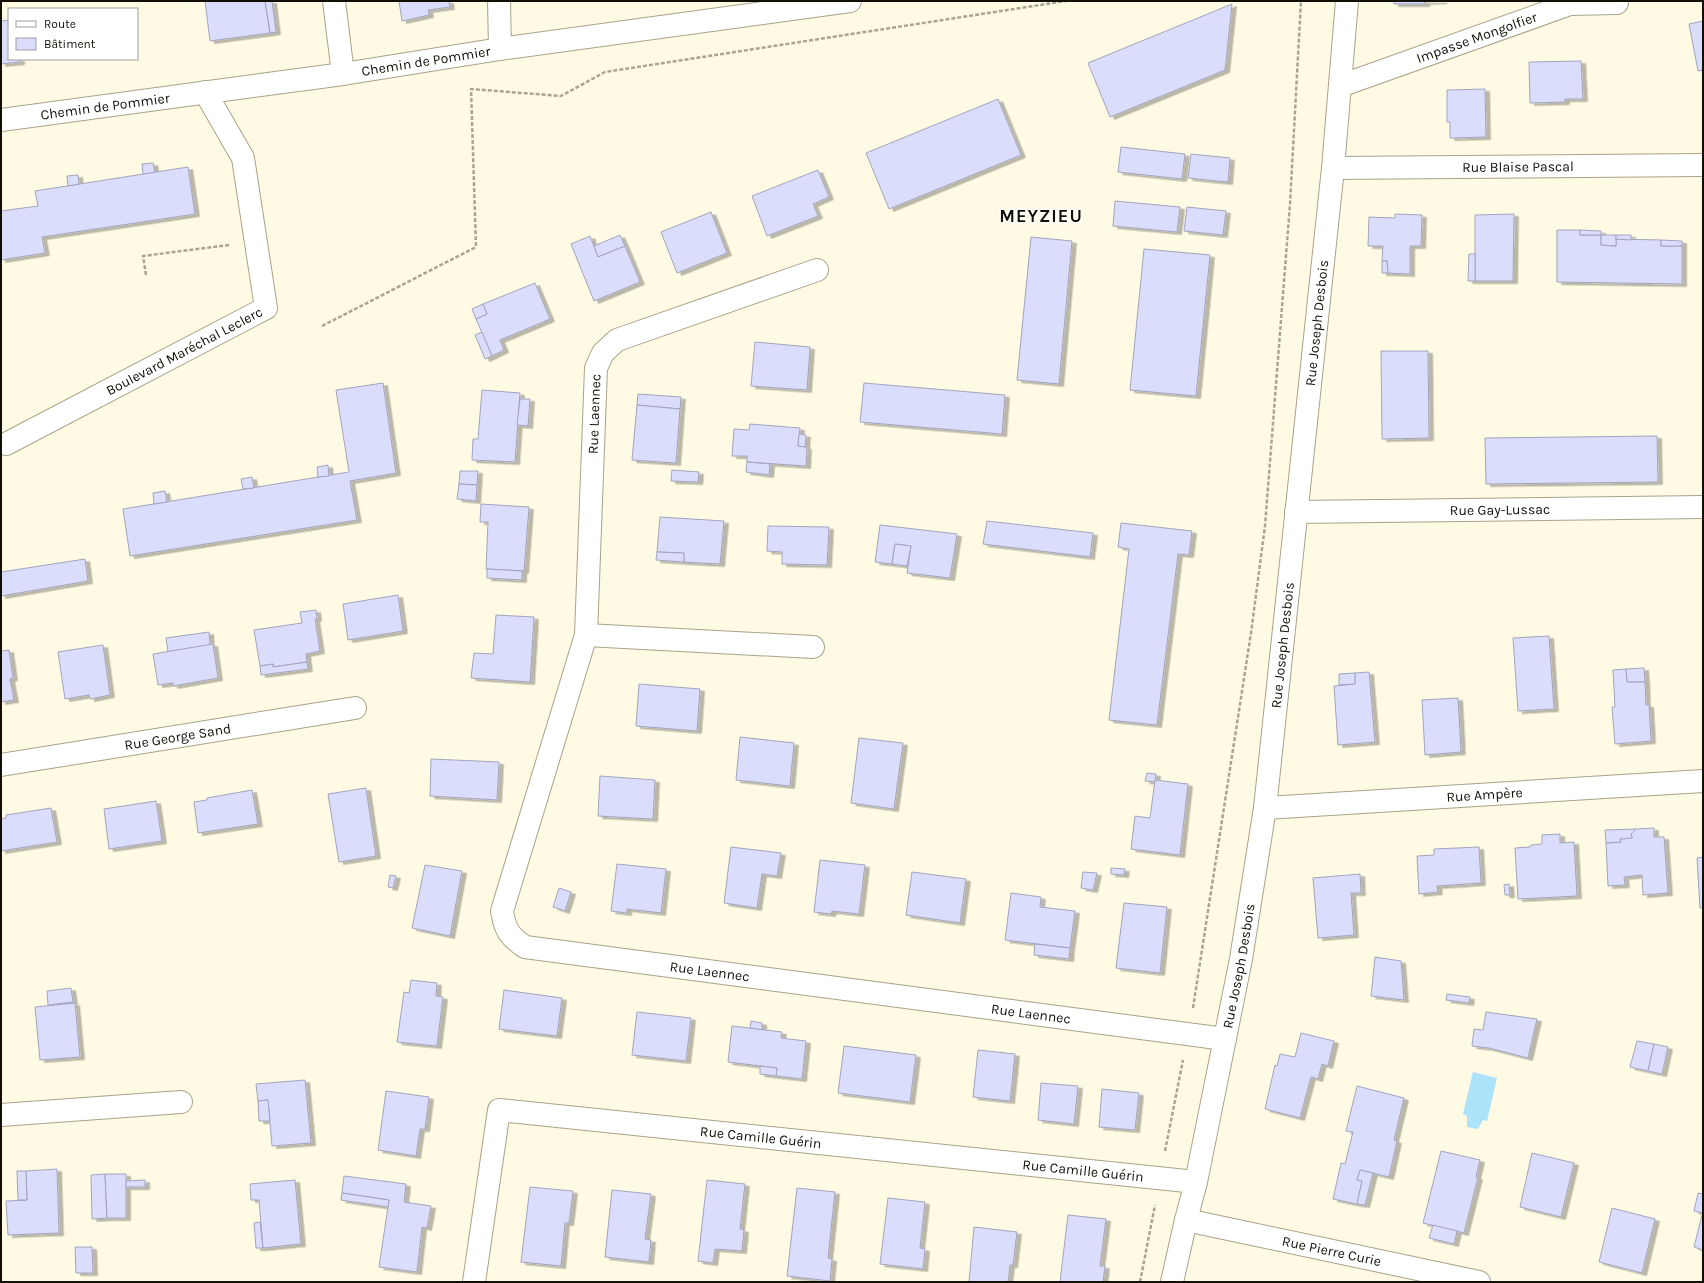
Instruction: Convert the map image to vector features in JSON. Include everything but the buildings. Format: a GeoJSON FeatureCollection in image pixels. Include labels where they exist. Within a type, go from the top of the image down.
{"type":"FeatureCollection","features":[{"type":"Feature","properties":{"kind":"street"},"geometry":{"type":"LineString","coordinates":[[334,1],[343,74]]}},
{"type":"Feature","properties":{"kind":"street"},"geometry":{"type":"LineString","coordinates":[[499,1],[500,49]]}},
{"type":"Feature","properties":{"kind":"street","name":"Chemin de Pommier"},"geometry":{"type":"LineString","coordinates":[[1,120],[343,74],[500,49],[850,1]]}},
{"type":"Feature","properties":{"kind":"street","name":"Rue Joseph Desbois"},"geometry":{"type":"LineString","coordinates":[[1172,1282],[1196,1182],[1224,1039],[1242,959],[1265,808],[1333,168],[1347,1]]}},
{"type":"Feature","properties":{"kind":"street","name":"Impasse Mongolfier"},"geometry":{"type":"LineString","coordinates":[[1340,86],[1570,4],[1617,3]]}},
{"type":"Feature","properties":{"kind":"street","name":"Boulevard Maréchal Leclerc"},"geometry":{"type":"LineString","coordinates":[[6,444],[266,308],[243,158],[205,92]]}},
{"type":"Feature","properties":{"kind":"street","name":"Rue Blaise Pascal"},"geometry":{"type":"LineString","coordinates":[[1333,168],[1703,165]]}},
{"type":"Feature","properties":{"kind":"street","name":"Rue Laennec"},"geometry":{"type":"LineString","coordinates":[[817,270],[617,340],[603,353],[596,368],[586,635],[502,911],[508,932],[525,947],[1224,1039]]}},
{"type":"Feature","properties":{"kind":"street","name":"Rue Gay-Lussac"},"geometry":{"type":"LineString","coordinates":[[1296,512],[1703,507]]}},
{"type":"Feature","properties":{"kind":"street"},"geometry":{"type":"LineString","coordinates":[[586,635],[813,647]]}},
{"type":"Feature","properties":{"kind":"street","name":"Rue George Sand"},"geometry":{"type":"LineString","coordinates":[[1,765],[355,708]]}},
{"type":"Feature","properties":{"kind":"street","name":"Rue Ampère"},"geometry":{"type":"LineString","coordinates":[[1265,808],[1703,781]]}},
{"type":"Feature","properties":{"kind":"street"},"geometry":{"type":"LineString","coordinates":[[1,1115],[182,1102]]}},
{"type":"Feature","properties":{"kind":"street","name":"Rue Camille Guérin"},"geometry":{"type":"LineString","coordinates":[[474,1282],[499,1110],[1196,1182]]}},
{"type":"Feature","properties":{"kind":"street","name":"Rue Pierre Curie"},"geometry":{"type":"LineString","coordinates":[[1186,1220],[1479,1282]]}},
{"type":"Feature","properties":{"kind":"path"},"geometry":{"type":"LineString","coordinates":[[322,326],[476,247],[471,89],[561,96],[605,72],[1066,1]]}},
{"type":"Feature","properties":{"kind":"path"},"geometry":{"type":"LineString","coordinates":[[1140,1282],[1188,1034],[1231,769],[1265,526],[1290,204],[1301,1]]}},
{"type":"Feature","properties":{"kind":"path"},"geometry":{"type":"LineString","coordinates":[[146,275],[143,256],[256,241]]}},
{"type":"Feature","properties":{"kind":"water"},"geometry":{"type":"Polygon","coordinates":[[[1473,1072],[1497,1078],[1487,1121],[1483,1120],[1478,1129],[1467,1127],[1467,1116],[1463,1114],[1473,1072]]]}},
{"type":"Feature","properties":{"kind":"district","name":"MEYZIEU"},"geometry":{"type":"Point","coordinates":[1041,216]}}]}
